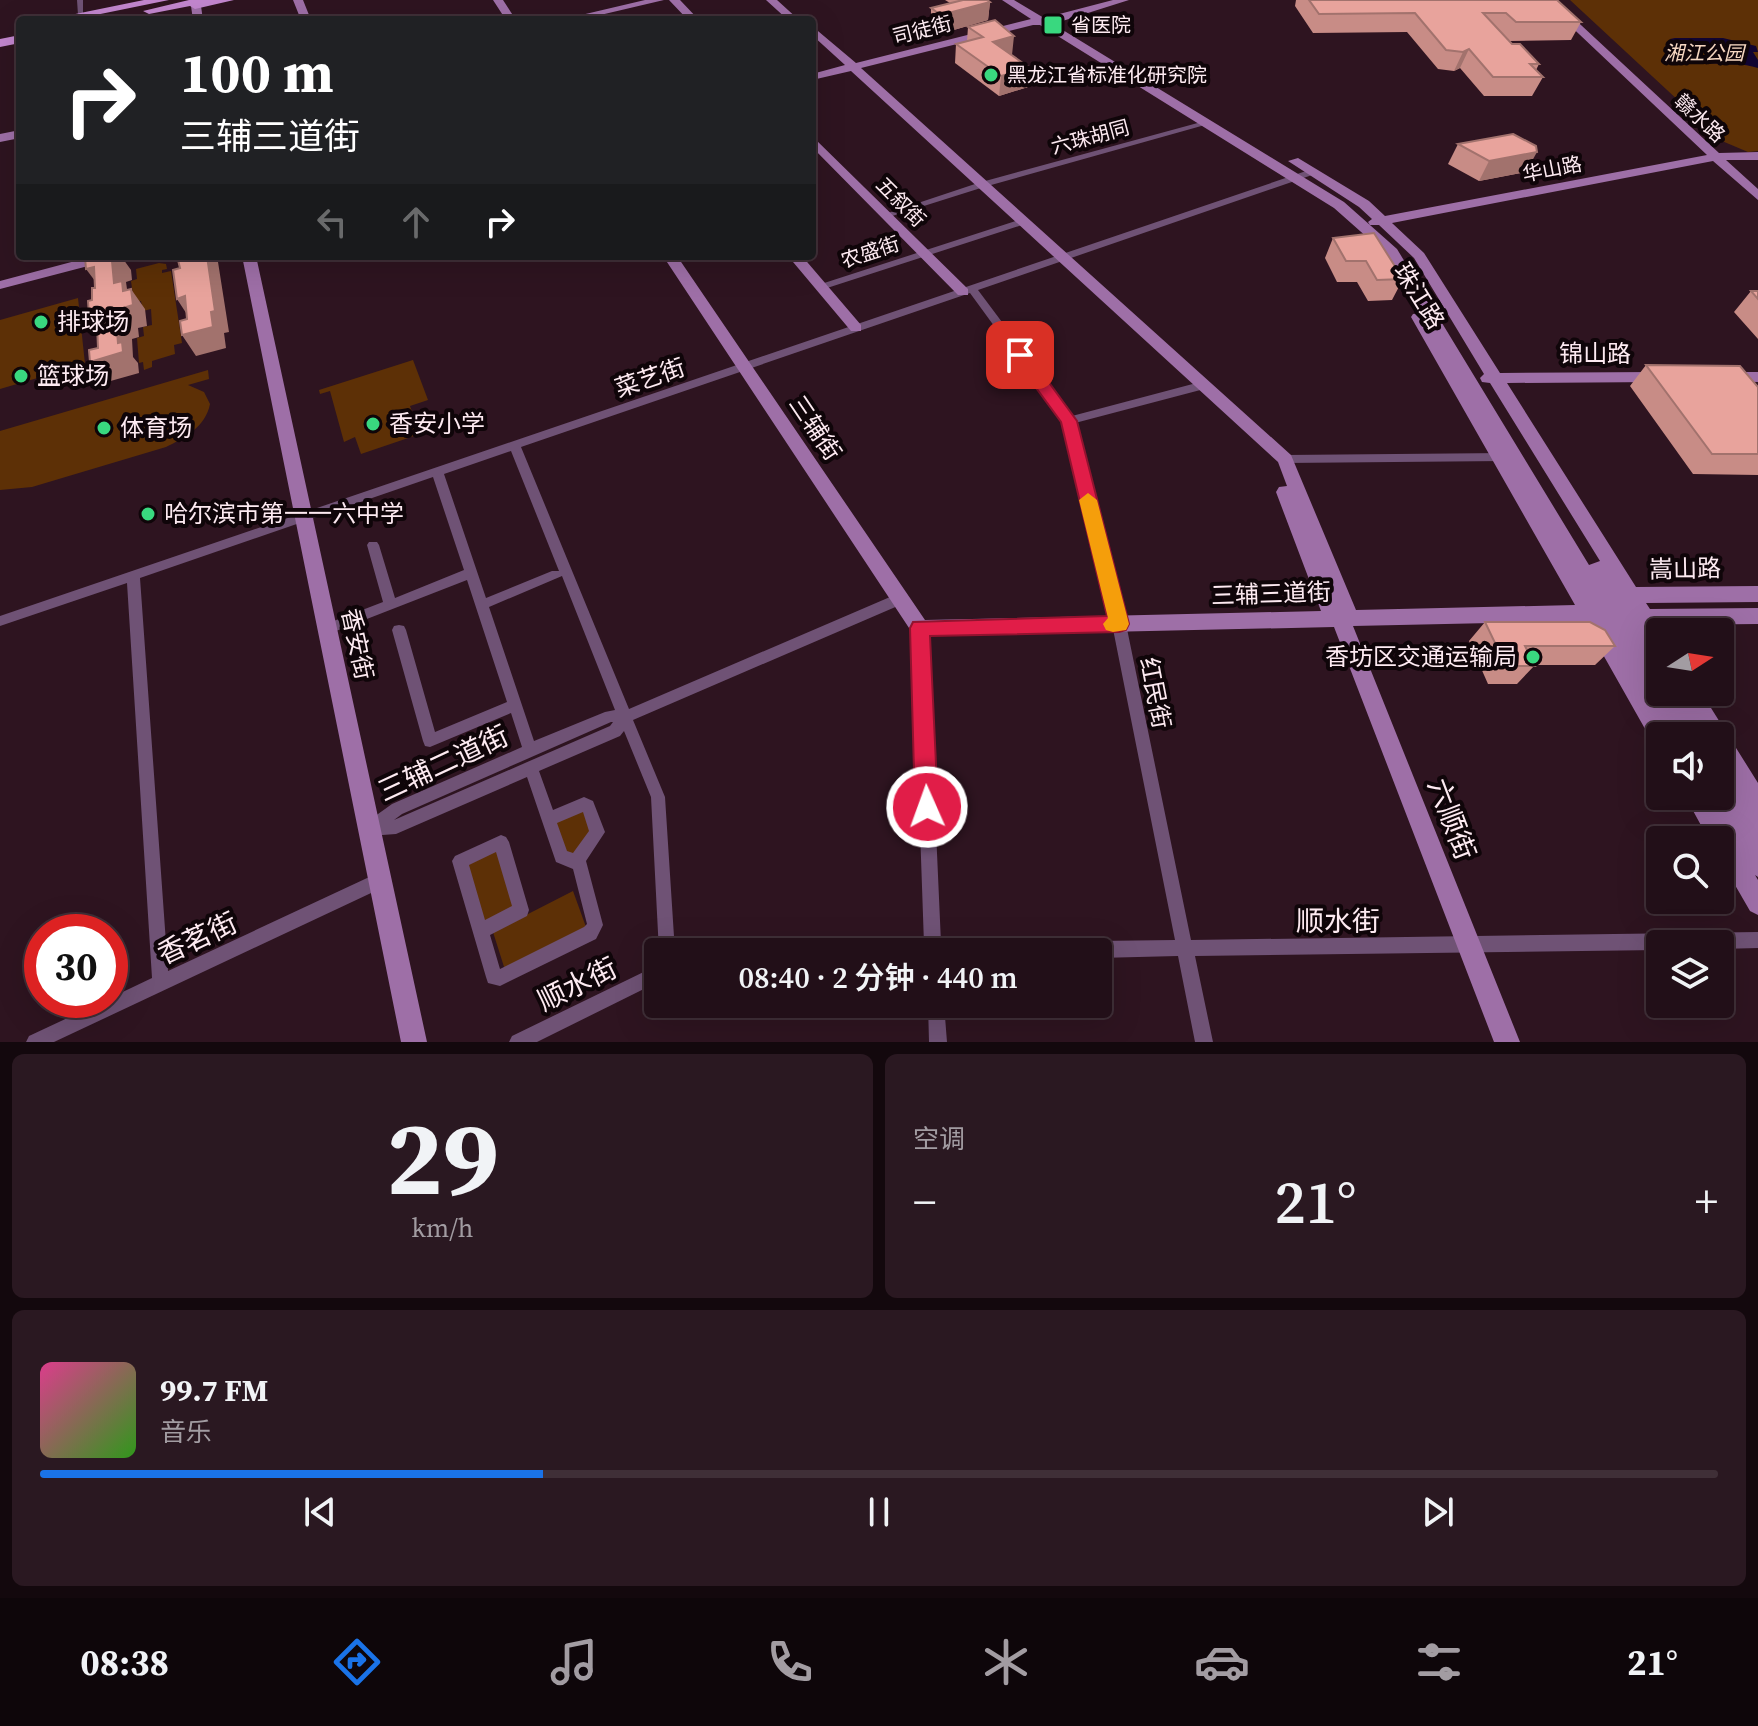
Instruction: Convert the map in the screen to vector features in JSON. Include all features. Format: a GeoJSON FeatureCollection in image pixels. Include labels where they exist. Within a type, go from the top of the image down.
{"type":"FeatureCollection","features":[{"type":"Feature","properties":{"kind":"main road"},"geometry":{"type":"LineString","coordinates":[[87,16],[163,0]]}},
{"type":"Feature","properties":{"kind":"main road"},"geometry":{"type":"LineString","coordinates":[[90,16],[228,0]]}},
{"type":"Feature","properties":{"kind":"main road"},"geometry":{"type":"LineString","coordinates":[[599,16],[640,2],[659,0]]}},
{"type":"Feature","properties":{"kind":"main road"},"geometry":{"type":"LineString","coordinates":[[674,0],[690,16]]}},
{"type":"Feature","properties":{"kind":"main road"},"geometry":{"type":"LineString","coordinates":[[762,0],[780,16]]}},
{"type":"Feature","properties":{"kind":"main road"},"geometry":{"type":"LineString","coordinates":[[771,0],[789,16]]}},
{"type":"Feature","properties":{"kind":"main road"},"geometry":{"type":"LineString","coordinates":[[780,0],[798,16]]}},
{"type":"Feature","properties":{"kind":"main road","name":"珠江路"},"geometry":{"type":"LineString","coordinates":[[997,0],[1047,20]]}},
{"type":"Feature","properties":{"kind":"main road","name":"珠江路"},"geometry":{"type":"LineString","coordinates":[[1007,0],[1047,20],[1300,176],[1374,229],[1408,260],[1488,378],[1619,609],[1675,722]]}},
{"type":"Feature","properties":{"kind":"main road","name":"珠江路"},"geometry":{"type":"LineString","coordinates":[[1018,0],[1204,124],[1300,176],[1374,229],[1405,271],[1517,457],[1646,650]]}},
{"type":"Feature","properties":{"kind":"main road","name":"珠江路"},"geometry":{"type":"LineString","coordinates":[[1026,0],[1047,20]]}},
{"type":"Feature","properties":{"kind":"main road"},"geometry":{"type":"LineString","coordinates":[[1047,20],[1106,0]]}},
{"type":"Feature","properties":{"kind":"main road"},"geometry":{"type":"LineString","coordinates":[[1047,20],[1124,0]]}},
{"type":"Feature","properties":{"kind":"main road","name":"赣水路"},"geometry":{"type":"LineString","coordinates":[[1551,0],[1758,194]]}},
{"type":"Feature","properties":{"kind":"main road"},"geometry":{"type":"LineString","coordinates":[[120,16],[198,2]]}},
{"type":"Feature","properties":{"kind":"main road"},"geometry":{"type":"LineString","coordinates":[[137,16],[198,2]]}},
{"type":"Feature","properties":{"kind":"main road","name":"司徒街"},"geometry":{"type":"LineString","coordinates":[[816,76],[1047,20]]}},
{"type":"Feature","properties":{"kind":"main road"},"geometry":{"type":"LineString","coordinates":[[816,34],[844,67]]}},
{"type":"Feature","properties":{"kind":"main road"},"geometry":{"type":"LineString","coordinates":[[816,44],[1199,387],[1285,459],[1341,617]]}},
{"type":"Feature","properties":{"kind":"main road","name":"五叙街"},"geometry":{"type":"LineString","coordinates":[[816,144],[924,253],[967,290]]}},
{"type":"Feature","properties":{"kind":"main road","name":"华山路"},"geometry":{"type":"LineString","coordinates":[[1374,229],[1722,160],[1758,156]]}},
{"type":"Feature","properties":{"kind":"main road","name":"华山路"},"geometry":{"type":"LineString","coordinates":[[1722,160],[1758,163]]}},
{"type":"Feature","properties":{"kind":"main road","name":"珠江路"},"geometry":{"type":"LineString","coordinates":[[1374,229],[1391,270],[1500,457],[1619,609],[1646,631]]}},
{"type":"Feature","properties":{"kind":"main road"},"geometry":{"type":"LineString","coordinates":[[0,285],[95,260]]}},
{"type":"Feature","properties":{"kind":"main road","name":"香安街"},"geometry":{"type":"LineString","coordinates":[[250,260],[414,1042]]}},
{"type":"Feature","properties":{"kind":"main road","name":"三辅街"},"geometry":{"type":"LineString","coordinates":[[673,260],[920,628]]}},
{"type":"Feature","properties":{"kind":"main road"},"geometry":{"type":"LineString","coordinates":[[798,260],[856,328]]}},
{"type":"Feature","properties":{"kind":"main road","name":"锦山路"},"geometry":{"type":"LineString","coordinates":[[1488,378],[1681,377]]}},
{"type":"Feature","properties":{"kind":"main road"},"geometry":{"type":"LineString","coordinates":[[1712,377],[1758,377]]}},
{"type":"Feature","properties":{"kind":"main road"},"geometry":{"type":"LineString","coordinates":[[1199,387],[1274,462],[1341,617]]}},
{"type":"Feature","properties":{"kind":"main road","name":"嵩山路"},"geometry":{"type":"LineString","coordinates":[[1619,609],[1758,594]]}},
{"type":"Feature","properties":{"kind":"main road","name":"珠江路"},"geometry":{"type":"LineString","coordinates":[[1619,609],[1656,722]]}},
{"type":"Feature","properties":{"kind":"main road","name":"嵩山路"},"geometry":{"type":"LineString","coordinates":[[1619,609],[1758,616]]}},
{"type":"Feature","properties":{"kind":"main road","name":"三辅三道街"},"geometry":{"type":"LineString","coordinates":[[920,628],[1619,609]]}},
{"type":"Feature","properties":{"kind":"main road","name":"六顺街"},"geometry":{"type":"LineString","coordinates":[[1341,617],[1507,1042]]}},
{"type":"Feature","properties":{"kind":"main road"},"geometry":{"type":"LineString","coordinates":[[1734,763],[1758,803]]}},
{"type":"Feature","properties":{"kind":"main road"},"geometry":{"type":"LineString","coordinates":[[1734,793],[1758,832]]}},
{"type":"Feature","properties":{"kind":"main road"},"geometry":{"type":"LineString","coordinates":[[1704,810],[1758,903]]}},
{"type":"Feature","properties":{"kind":"main road"},"geometry":{"type":"LineString","coordinates":[[1725,810],[1758,865]]}},
{"type":"Feature","properties":{"kind":"street","name":"六珠胡同"},"geometry":{"type":"LineString","coordinates":[[886,215],[1204,124]]}},
{"type":"Feature","properties":{"kind":"street","name":"菜艺街"},"geometry":{"type":"LineString","coordinates":[[0,621],[1300,176]]}},
{"type":"Feature","properties":{"kind":"street","name":"农盛街"},"geometry":{"type":"LineString","coordinates":[[821,287],[1017,223]]}},
{"type":"Feature","properties":{"kind":"street","name":"红民街"},"geometry":{"type":"LineString","coordinates":[[967,290],[1069,421],[1119,624],[1204,1042]]}},
{"type":"Feature","properties":{"kind":"street"},"geometry":{"type":"LineString","coordinates":[[1069,421],[1199,387]]}},
{"type":"Feature","properties":{"kind":"street"},"geometry":{"type":"LineString","coordinates":[[514,445],[658,797],[666,938]]}},
{"type":"Feature","properties":{"kind":"street"},"geometry":{"type":"LineString","coordinates":[[1285,459],[1517,457]]}},
{"type":"Feature","properties":{"kind":"street"},"geometry":{"type":"LineString","coordinates":[[437,471],[530,750]]}},
{"type":"Feature","properties":{"kind":"street"},"geometry":{"type":"LineString","coordinates":[[373,545],[390,604]]}},
{"type":"Feature","properties":{"kind":"street"},"geometry":{"type":"LineString","coordinates":[[336,626],[471,573]]}},
{"type":"Feature","properties":{"kind":"street"},"geometry":{"type":"LineString","coordinates":[[133,575],[161,983]]}},
{"type":"Feature","properties":{"kind":"street"},"geometry":{"type":"LineString","coordinates":[[481,605],[556,575]]}},
{"type":"Feature","properties":{"kind":"street","name":"三辅二道街"},"geometry":{"type":"LineString","coordinates":[[369,829],[397,809],[530,750],[610,716],[627,716],[902,598]]}},
{"type":"Feature","properties":{"kind":"street"},"geometry":{"type":"LineString","coordinates":[[920,628],[932,938]]}},
{"type":"Feature","properties":{"kind":"street"},"geometry":{"type":"LineString","coordinates":[[399,630],[430,741],[514,705]]}},
{"type":"Feature","properties":{"kind":"street","name":"三辅二道街"},"geometry":{"type":"LineString","coordinates":[[369,829],[396,827],[531,768],[615,731],[627,716]]}},
{"type":"Feature","properties":{"kind":"street"},"geometry":{"type":"LineString","coordinates":[[531,768],[562,859],[577,861]]}},
{"type":"Feature","properties":{"kind":"street"},"geometry":{"type":"LineString","coordinates":[[548,820],[584,804],[588,806],[597,832],[577,861]]}},
{"type":"Feature","properties":{"kind":"street"},"geometry":{"type":"LineString","coordinates":[[480,931],[521,910],[501,842],[460,861],[492,975],[498,978],[590,933],[595,921],[577,861]]}},
{"type":"Feature","properties":{"kind":"street","name":"香茗街"},"geometry":{"type":"LineString","coordinates":[[35,1042],[380,880]]}},
{"type":"Feature","properties":{"kind":"street","name":"顺水街"},"geometry":{"type":"LineString","coordinates":[[1112,949],[1758,940]]}},
{"type":"Feature","properties":{"kind":"street","name":"顺水街"},"geometry":{"type":"LineString","coordinates":[[518,1042],[644,980]]}},
{"type":"Feature","properties":{"kind":"street"},"geometry":{"type":"LineString","coordinates":[[937,1018],[938,1042]]}},
{"type":"Feature","properties":{"kind":"green space","name":"湘江公园"},"geometry":{"type":"Polygon","coordinates":[[[1570,0],[1758,0],[1758,151],[1748,152],[1722,141],[1570,0]]]}},
{"type":"Feature","properties":{"kind":"green space"},"geometry":{"type":"Polygon","coordinates":[[[166,264],[167,269],[162,273],[171,271],[182,343],[174,345],[175,354],[152,361],[152,367],[144,370],[143,362],[139,363],[137,338],[144,336],[143,327],[152,325],[151,309],[143,311],[141,301],[134,303],[131,281],[137,279],[136,269],[166,264]]]}},
{"type":"Feature","properties":{"kind":"green space"},"geometry":{"type":"Polygon","coordinates":[[[78,298],[85,364],[0,389],[0,320],[78,298]]]}},
{"type":"Feature","properties":{"kind":"green space"},"geometry":{"type":"Polygon","coordinates":[[[413,360],[428,400],[410,406],[420,434],[361,454],[355,437],[344,442],[330,391],[320,394],[319,390],[413,360]]]}},
{"type":"Feature","properties":{"kind":"green space","name":"体育场"},"geometry":{"type":"Polygon","coordinates":[[[208,370],[209,379],[188,385],[204,392],[210,404],[208,412],[194,430],[180,440],[166,447],[32,487],[0,490],[0,431],[208,370]]]}},
{"type":"Feature","properties":{"kind":"green space"},"geometry":{"type":"Polygon","coordinates":[[[584,804],[597,829],[577,861],[564,860],[548,820],[584,804]]]}},
{"type":"Feature","properties":{"kind":"green space"},"geometry":{"type":"Polygon","coordinates":[[[501,842],[521,910],[480,931],[460,861],[501,842]]]}},
{"type":"Feature","properties":{"kind":"green space"},"geometry":{"type":"Polygon","coordinates":[[[573,891],[586,927],[505,970],[493,932],[573,891]]]}},
{"type":"Feature","properties":{"kind":"shaded area"},"geometry":{"type":"Polygon","coordinates":[[[1723,38],[1756,46],[1758,52],[1753,52],[1758,68],[1685,60],[1675,55],[1666,47],[1672,42],[1670,39],[1723,38]],[[1679,42],[1671,46],[1673,52],[1679,55],[1702,60],[1719,53],[1708,45],[1679,42]]]}},
{"type":"Feature","properties":{"kind":"building"},"geometry":{"type":"Polygon","coordinates":[[[963,0],[990,2],[941,15],[931,8],[963,0]]]}},
{"type":"Feature","properties":{"kind":"building"},"geometry":{"type":"Polygon","coordinates":[[[1309,0],[1557,0],[1581,22],[1516,22],[1506,13],[1483,13],[1512,44],[1520,44],[1539,64],[1530,64],[1543,77],[1493,77],[1469,49],[1463,52],[1446,50],[1415,13],[1319,14],[1309,0]]]}},
{"type":"Feature","properties":{"kind":"building"},"geometry":{"type":"Polygon","coordinates":[[[995,20],[1014,36],[993,42],[1030,68],[1001,76],[956,44],[983,37],[968,27],[995,20]]]}},
{"type":"Feature","properties":{"kind":"building"},"geometry":{"type":"Polygon","coordinates":[[[1513,134],[1536,146],[1537,152],[1489,161],[1458,144],[1513,134]]]}},
{"type":"Feature","properties":{"kind":"building"},"geometry":{"type":"Polygon","coordinates":[[[1374,233],[1403,279],[1377,280],[1366,261],[1346,261],[1333,238],[1374,233]]]}},
{"type":"Feature","properties":{"kind":"building"},"geometry":{"type":"Polygon","coordinates":[[[85,260],[118,260],[112,261],[114,283],[122,281],[123,291],[131,289],[133,305],[123,308],[124,317],[116,319],[118,343],[122,342],[123,352],[90,362],[89,350],[98,348],[97,325],[94,314],[89,315],[88,301],[92,300],[92,288],[95,288],[94,267],[86,269],[85,260]]]}},
{"type":"Feature","properties":{"kind":"building"},"geometry":{"type":"Polygon","coordinates":[[[178,260],[208,260],[215,311],[211,312],[213,327],[182,335],[180,321],[187,319],[185,296],[177,299],[173,270],[180,268],[178,260]]]}},
{"type":"Feature","properties":{"kind":"building"},"geometry":{"type":"Polygon","coordinates":[[[1646,365],[1740,366],[1758,387],[1758,454],[1712,454],[1646,365]]]}},
{"type":"Feature","properties":{"kind":"building"},"geometry":{"type":"Polygon","coordinates":[[[1485,622],[1590,622],[1605,630],[1615,646],[1525,646],[1535,666],[1506,666],[1485,622]]]}},
{"type":"Feature","properties":{"kind":"slow traffic"},"geometry":{"type":"LineString","coordinates":[[1088,500],[1119,624],[1113,624]]}},
{"type":"Feature","properties":{"kind":"place","name":"省医院"},"geometry":{"type":"Point","coordinates":[1053,25]}},
{"type":"Feature","properties":{"kind":"place","name":"黑龙江省标准化研究院"},"geometry":{"type":"Point","coordinates":[991,75]}},
{"type":"Feature","properties":{"kind":"place","name":"排球场"},"geometry":{"type":"Point","coordinates":[41,322]}},
{"type":"Feature","properties":{"kind":"place","name":"篮球场"},"geometry":{"type":"Point","coordinates":[21,376]}},
{"type":"Feature","properties":{"kind":"place","name":"香安小学"},"geometry":{"type":"Point","coordinates":[373,424]}},
{"type":"Feature","properties":{"kind":"place","name":"体育场"},"geometry":{"type":"Point","coordinates":[104,428]}},
{"type":"Feature","properties":{"kind":"place","name":"哈尔滨市第一一六中学"},"geometry":{"type":"Point","coordinates":[148,514]}},
{"type":"Feature","properties":{"kind":"place","name":"香坊区交通运输局"},"geometry":{"type":"Point","coordinates":[1533,657]}},
{"type":"Feature","properties":{"kind":"route"},"geometry":{"type":"LineString","coordinates":[[927,807],[920,628],[1119,624],[1069,421],[1020,355]]}}]}
